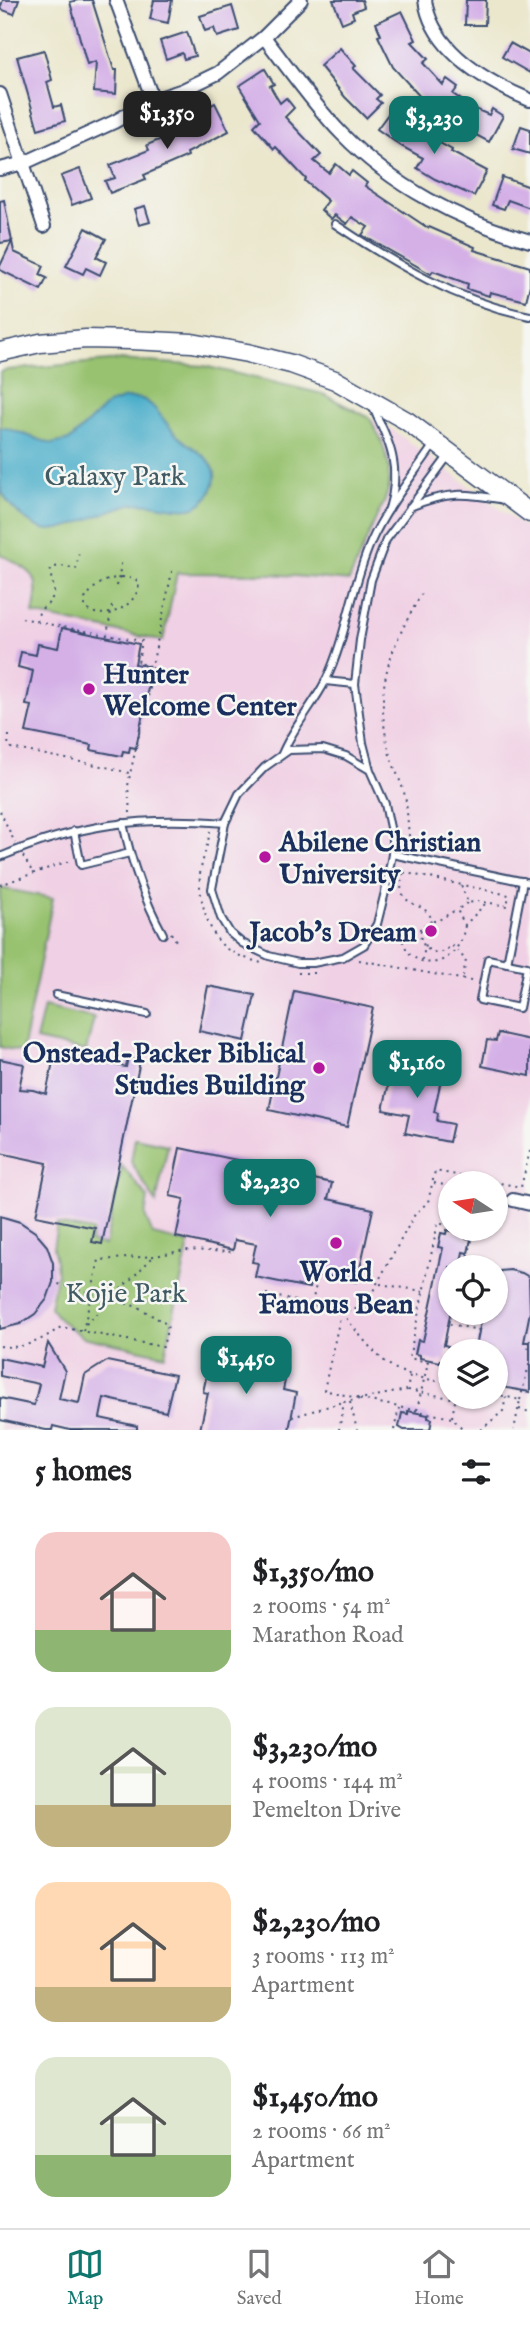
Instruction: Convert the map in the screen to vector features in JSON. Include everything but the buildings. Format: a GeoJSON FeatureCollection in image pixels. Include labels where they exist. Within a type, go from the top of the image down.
{"type":"FeatureCollection","features":[{"type":"Feature","properties":{"kind":"main road"},"geometry":{"type":"LineString","coordinates":[[0,352],[40,343],[86,339],[192,343],[291,364],[335,380],[407,421],[523,508]]}},
{"type":"Feature","properties":{"kind":"street"},"geometry":{"type":"LineString","coordinates":[[116,0],[153,100]]}},
{"type":"Feature","properties":{"kind":"street"},"geometry":{"type":"LineString","coordinates":[[0,169],[23,163],[114,122],[153,100],[184,90],[218,73],[264,37],[301,0]]}},
{"type":"Feature","properties":{"kind":"street"},"geometry":{"type":"LineString","coordinates":[[425,0],[426,11],[453,52],[475,71],[530,100]]}},
{"type":"Feature","properties":{"kind":"street"},"geometry":{"type":"LineString","coordinates":[[264,37],[309,97],[342,134],[378,166],[419,195],[463,218],[530,242]]}},
{"type":"Feature","properties":{"kind":"street"},"geometry":{"type":"LineString","coordinates":[[0,94],[44,226]]}},
{"type":"Feature","properties":{"kind":"street"},"geometry":{"type":"LineString","coordinates":[[513,1200],[530,1202]]}},
{"type":"Feature","properties":{"kind":"lane"},"geometry":{"type":"LineString","coordinates":[[335,224],[379,253],[433,282],[489,306],[530,316]]}},
{"type":"Feature","properties":{"kind":"lane"},"geometry":{"type":"LineString","coordinates":[[368,398],[394,457],[395,479],[387,515]]}},
{"type":"Feature","properties":{"kind":"lane"},"geometry":{"type":"LineString","coordinates":[[370,770],[346,756],[323,749],[289,750],[265,767],[239,794],[225,823],[212,889],[218,910],[230,933],[242,943],[276,958],[313,963],[343,957],[364,945],[377,923],[392,854],[392,837],[385,804],[370,770],[363,743],[355,684],[370,580],[386,540],[443,447]]}},
{"type":"Feature","properties":{"kind":"lane"},"geometry":{"type":"LineString","coordinates":[[282,754],[289,736],[325,681],[342,639],[358,576],[367,553],[387,515],[443,447]]}},
{"type":"Feature","properties":{"kind":"lane"},"geometry":{"type":"LineString","coordinates":[[408,508],[433,498],[453,494],[473,495],[523,508]]}},
{"type":"Feature","properties":{"kind":"lane"},"geometry":{"type":"LineString","coordinates":[[325,681],[355,684]]}},
{"type":"Feature","properties":{"kind":"lane"},"geometry":{"type":"LineString","coordinates":[[0,857],[38,841],[74,831],[127,822],[186,820],[225,823]]}},
{"type":"Feature","properties":{"kind":"lane"},"geometry":{"type":"LineString","coordinates":[[127,822],[130,853],[163,934]]}},
{"type":"Feature","properties":{"kind":"lane"},"geometry":{"type":"LineString","coordinates":[[74,831],[81,865],[130,853]]}},
{"type":"Feature","properties":{"kind":"lane"},"geometry":{"type":"LineString","coordinates":[[392,854],[527,882],[507,963]]}},
{"type":"Feature","properties":{"kind":"lane"},"geometry":{"type":"LineString","coordinates":[[488,959],[507,963],[527,967],[519,1007],[480,1000],[488,959]]}},
{"type":"Feature","properties":{"kind":"lane"},"geometry":{"type":"LineString","coordinates":[[56,995],[147,1014]]}},
{"type":"Feature","properties":{"kind":"path"},"geometry":{"type":"LineString","coordinates":[[36,621],[39,611],[54,595],[49,575],[51,569],[55,566],[76,569],[79,552]]}},
{"type":"Feature","properties":{"kind":"path"},"geometry":{"type":"LineString","coordinates":[[117,586],[122,559]]}},
{"type":"Feature","properties":{"kind":"path"},"geometry":{"type":"LineString","coordinates":[[127,822],[130,774],[153,675],[152,666],[173,567]]}},
{"type":"Feature","properties":{"kind":"path"},"geometry":{"type":"LineString","coordinates":[[118,577],[135,579],[138,582],[139,589],[128,604],[111,613],[99,614],[85,608],[84,603],[90,592],[100,583],[118,577]]}},
{"type":"Feature","properties":{"kind":"path"},"geometry":{"type":"LineString","coordinates":[[413,858],[408,835],[406,801],[385,737],[383,692],[391,651],[422,593]]}},
{"type":"Feature","properties":{"kind":"path"},"geometry":{"type":"LineString","coordinates":[[107,635],[112,606]]}},
{"type":"Feature","properties":{"kind":"path"},"geometry":{"type":"LineString","coordinates":[[22,618],[142,641],[138,663],[152,666]]}},
{"type":"Feature","properties":{"kind":"path"},"geometry":{"type":"LineString","coordinates":[[9,736],[8,746],[11,748],[130,774]]}},
{"type":"Feature","properties":{"kind":"path"},"geometry":{"type":"LineString","coordinates":[[210,831],[200,872],[204,911],[225,948],[262,963]]}},
{"type":"Feature","properties":{"kind":"path"},"geometry":{"type":"LineString","coordinates":[[0,885],[69,861]]}},
{"type":"Feature","properties":{"kind":"path"},"geometry":{"type":"LineString","coordinates":[[389,869],[509,895],[506,906],[468,902],[437,921],[426,922],[421,929],[420,938],[425,947],[436,953],[445,951],[451,945],[458,950],[466,960],[463,978]]}},
{"type":"Feature","properties":{"kind":"path"},"geometry":{"type":"LineString","coordinates":[[403,872],[401,888],[404,898],[430,913],[432,920]]}},
{"type":"Feature","properties":{"kind":"path"},"geometry":{"type":"LineString","coordinates":[[461,885],[468,902]]}},
{"type":"Feature","properties":{"kind":"path"},"geometry":{"type":"LineString","coordinates":[[421,929],[401,926],[404,945],[411,955],[422,961],[441,961],[458,950],[465,925],[487,902]]}},
{"type":"Feature","properties":{"kind":"path"},"geometry":{"type":"LineString","coordinates":[[457,910],[465,925]]}},
{"type":"Feature","properties":{"kind":"path"},"geometry":{"type":"LineString","coordinates":[[166,924],[178,944]]}},
{"type":"Feature","properties":{"kind":"path"},"geometry":{"type":"LineString","coordinates":[[422,961],[428,940]]}},
{"type":"Feature","properties":{"kind":"path"},"geometry":{"type":"LineString","coordinates":[[354,959],[471,981]]}},
{"type":"Feature","properties":{"kind":"path"},"geometry":{"type":"LineString","coordinates":[[297,972],[318,972]]}},
{"type":"Feature","properties":{"kind":"path"},"geometry":{"type":"LineString","coordinates":[[266,1294],[342,1312],[354,1310],[367,1302],[415,1213],[428,1202],[435,1171],[521,1187],[530,1151]]}},
{"type":"Feature","properties":{"kind":"path"},"geometry":{"type":"LineString","coordinates":[[433,1183],[438,1184]]}},
{"type":"Feature","properties":{"kind":"path"},"geometry":{"type":"LineString","coordinates":[[417,1410],[428,1362],[409,1358],[438,1223]]}},
{"type":"Feature","properties":{"kind":"path"},"geometry":{"type":"LineString","coordinates":[[83,1332],[99,1260],[155,1256],[186,1250],[234,1252]]}},
{"type":"Feature","properties":{"kind":"path"},"geometry":{"type":"LineString","coordinates":[[85,1325],[155,1256]]}},
{"type":"Feature","properties":{"kind":"path"},"geometry":{"type":"LineString","coordinates":[[312,1304],[318,1276]]}},
{"type":"Feature","properties":{"kind":"path"},"geometry":{"type":"LineString","coordinates":[[0,1346],[39,1342],[61,1327],[163,1347],[168,1325],[138,1307],[55,1283]]}},
{"type":"Feature","properties":{"kind":"path"},"geometry":{"type":"LineString","coordinates":[[379,1283],[423,1291]]}},
{"type":"Feature","properties":{"kind":"path"},"geometry":{"type":"LineString","coordinates":[[342,1312],[365,1341],[392,1367],[438,1381]]}},
{"type":"Feature","properties":{"kind":"path"},"geometry":{"type":"LineString","coordinates":[[342,1312],[324,1390],[452,1418],[464,1430]]}},
{"type":"Feature","properties":{"kind":"path"},"geometry":{"type":"LineString","coordinates":[[455,1325],[479,1330]]}},
{"type":"Feature","properties":{"kind":"path"},"geometry":{"type":"LineString","coordinates":[[530,1340],[530,1350]]}},
{"type":"Feature","properties":{"kind":"path"},"geometry":{"type":"LineString","coordinates":[[514,1430],[530,1361]]}},
{"type":"Feature","properties":{"kind":"path"},"geometry":{"type":"LineString","coordinates":[[407,1390],[410,1374]]}},
{"type":"Feature","properties":{"kind":"path"},"geometry":{"type":"LineString","coordinates":[[292,1417],[344,1402],[407,1390],[438,1394]]}},
{"type":"Feature","properties":{"kind":"path"},"geometry":{"type":"LineString","coordinates":[[508,1397],[520,1400]]}},
{"type":"Feature","properties":{"kind":"path"},"geometry":{"type":"LineString","coordinates":[[350,1401],[358,1430]]}},
{"type":"Feature","properties":{"kind":"path"},"geometry":{"type":"LineString","coordinates":[[339,1430],[344,1402]]}},
{"type":"Feature","properties":{"kind":"path"},"geometry":{"type":"LineString","coordinates":[[394,1430],[399,1407]]}},
{"type":"Feature","properties":{"kind":"path"},"geometry":{"type":"LineString","coordinates":[[452,1418],[454,1409]]}},
{"type":"Feature","properties":{"kind":"path"},"geometry":{"type":"LineString","coordinates":[[481,1430],[503,1409]]}},
{"type":"Feature","properties":{"kind":"path"},"geometry":{"type":"LineString","coordinates":[[518,1409],[530,1412]]}},
{"type":"Feature","properties":{"kind":"shaded area","name":"Abilene Christian University"},"geometry":{"type":"Polygon","coordinates":[[[120,360],[204,366],[323,394],[390,428],[530,531],[530,1430],[0,1430],[0,372],[120,360]]]}},
{"type":"Feature","properties":{"kind":"green space","name":"Galaxy Park"},"geometry":{"type":"Polygon","coordinates":[[[120,360],[204,366],[323,394],[370,418],[382,442],[389,466],[389,487],[349,581],[272,574],[177,573],[163,641],[33,614],[36,590],[33,576],[0,554],[0,372],[120,360]]]}},
{"type":"Feature","properties":{"kind":"green space"},"geometry":{"type":"Polygon","coordinates":[[[0,888],[53,898],[22,1052],[0,1047],[0,888]]]}},
{"type":"Feature","properties":{"kind":"green space"},"geometry":{"type":"Polygon","coordinates":[[[44,1007],[94,1018],[86,1051],[36,1040],[44,1007]]]}},
{"type":"Feature","properties":{"kind":"green space"},"geometry":{"type":"Polygon","coordinates":[[[135,1138],[168,1145],[156,1203],[131,1162],[135,1138]]]}},
{"type":"Feature","properties":{"kind":"green space","name":"Kojie Park"},"geometry":{"type":"Polygon","coordinates":[[[122,1166],[148,1198],[145,1216],[153,1235],[189,1244],[165,1355],[83,1337],[60,1320],[50,1307],[57,1274],[53,1248],[57,1224],[92,1231],[90,1242],[105,1245],[122,1166]]]}},
{"type":"Feature","properties":{"kind":"water"},"geometry":{"type":"Polygon","coordinates":[[[126,398],[147,402],[175,433],[207,458],[215,472],[215,480],[205,500],[187,508],[131,504],[59,529],[43,529],[27,521],[7,500],[0,487],[0,428],[52,444],[70,440],[108,404],[126,398]]]}},
{"type":"Feature","properties":{"kind":"place","name":"Hunter Welcome Center"},"geometry":{"type":"Point","coordinates":[89,689]}},
{"type":"Feature","properties":{"kind":"place","name":"Abilene Christian University"},"geometry":{"type":"Point","coordinates":[265,857]}},
{"type":"Feature","properties":{"kind":"place","name":"Jacob's Dream"},"geometry":{"type":"Point","coordinates":[431,931]}},
{"type":"Feature","properties":{"kind":"place","name":"Onstead-Packer Biblical Studies Building"},"geometry":{"type":"Point","coordinates":[319,1068]}},
{"type":"Feature","properties":{"kind":"place","name":"World Famous Bean"},"geometry":{"type":"Point","coordinates":[336,1243]}}]}
